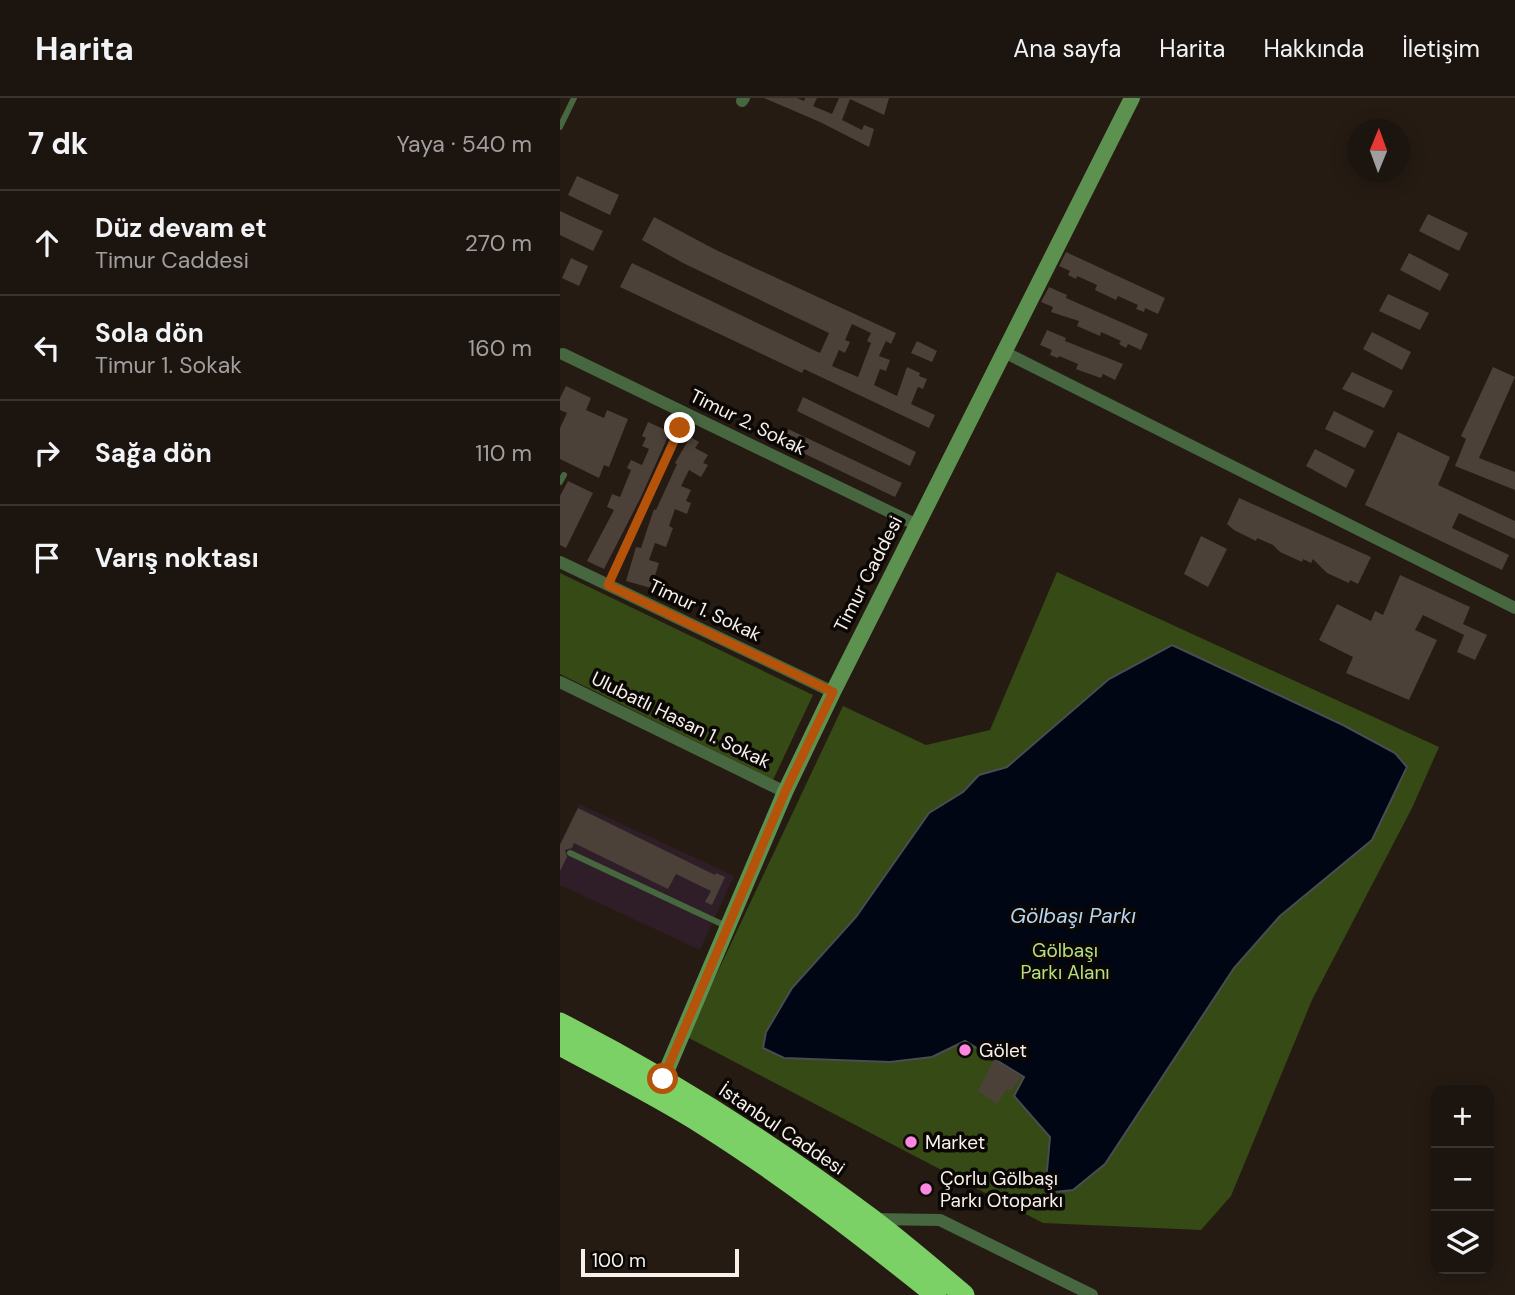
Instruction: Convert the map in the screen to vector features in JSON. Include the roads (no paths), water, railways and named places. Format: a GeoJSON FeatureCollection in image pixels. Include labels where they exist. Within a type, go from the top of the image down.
{"type":"FeatureCollection","features":[{"type":"Feature","properties":{"kind":"highway","name":"İstanbul Caddesi"},"geometry":{"type":"LineString","coordinates":[[560,1023],[663,1079],[771,1146],[872,1219],[964,1295]]}},
{"type":"Feature","properties":{"kind":"highway","name":"İstanbul Caddesi"},"geometry":{"type":"LineString","coordinates":[[560,1045],[650,1093],[757,1160],[863,1236],[936,1295]]}},
{"type":"Feature","properties":{"kind":"street","name":"Timur Caddesi"},"geometry":{"type":"LineString","coordinates":[[663,1079],[785,792],[1132,98]]}},
{"type":"Feature","properties":{"kind":"street"},"geometry":{"type":"LineString","coordinates":[[1004,352],[1515,608]]}},
{"type":"Feature","properties":{"kind":"street","name":"Timur 2. Sokak"},"geometry":{"type":"LineString","coordinates":[[563,354],[917,525]]}},
{"type":"Feature","properties":{"kind":"street","name":"Timur 1. Sokak"},"geometry":{"type":"LineString","coordinates":[[560,562],[833,692]]}},
{"type":"Feature","properties":{"kind":"street","name":"Ulubatlı Hasan 1. Sokak"},"geometry":{"type":"LineString","coordinates":[[560,682],[785,792]]}},
{"type":"Feature","properties":{"kind":"street"},"geometry":{"type":"LineString","coordinates":[[872,1219],[940,1220],[1092,1295]]}},
{"type":"Feature","properties":{"kind":"lane"},"geometry":{"type":"LineString","coordinates":[[560,127],[574,98]]}},
{"type":"Feature","properties":{"kind":"lane"},"geometry":{"type":"LineString","coordinates":[[608,585],[680,428]]}},
{"type":"Feature","properties":{"kind":"lane"},"geometry":{"type":"LineString","coordinates":[[560,482],[564,475]]}},
{"type":"Feature","properties":{"kind":"lane"},"geometry":{"type":"LineString","coordinates":[[570,853],[727,927]]}},
{"type":"Feature","properties":{"kind":"water","name":"Gölbaşı Parkı"},"geometry":{"type":"Polygon","coordinates":[[[1172,645],[1343,725],[1395,753],[1407,767],[1372,840],[1280,916],[1234,968],[1105,1164],[1073,1190],[1045,1193],[1050,1137],[1014,1096],[1024,1077],[965,1041],[932,1057],[890,1062],[784,1058],[763,1048],[766,1032],[792,988],[856,917],[929,813],[963,792],[979,775],[1007,767],[1109,679],[1172,645]]]}},
{"type":"Feature","properties":{"kind":"place","name":"Gölet"},"geometry":{"type":"Point","coordinates":[965,1050]}},
{"type":"Feature","properties":{"kind":"place","name":"Market"},"geometry":{"type":"Point","coordinates":[911,1142]}},
{"type":"Feature","properties":{"kind":"place","name":"Çorlu Gölbaşı Parkı Otoparkı"},"geometry":{"type":"Point","coordinates":[926,1189]}},
{"type":"Feature","properties":{"kind":"park label","name":"Gölbaşı Parkı Alanı"},"geometry":{"type":"Point","coordinates":[1065,961]}}]}
